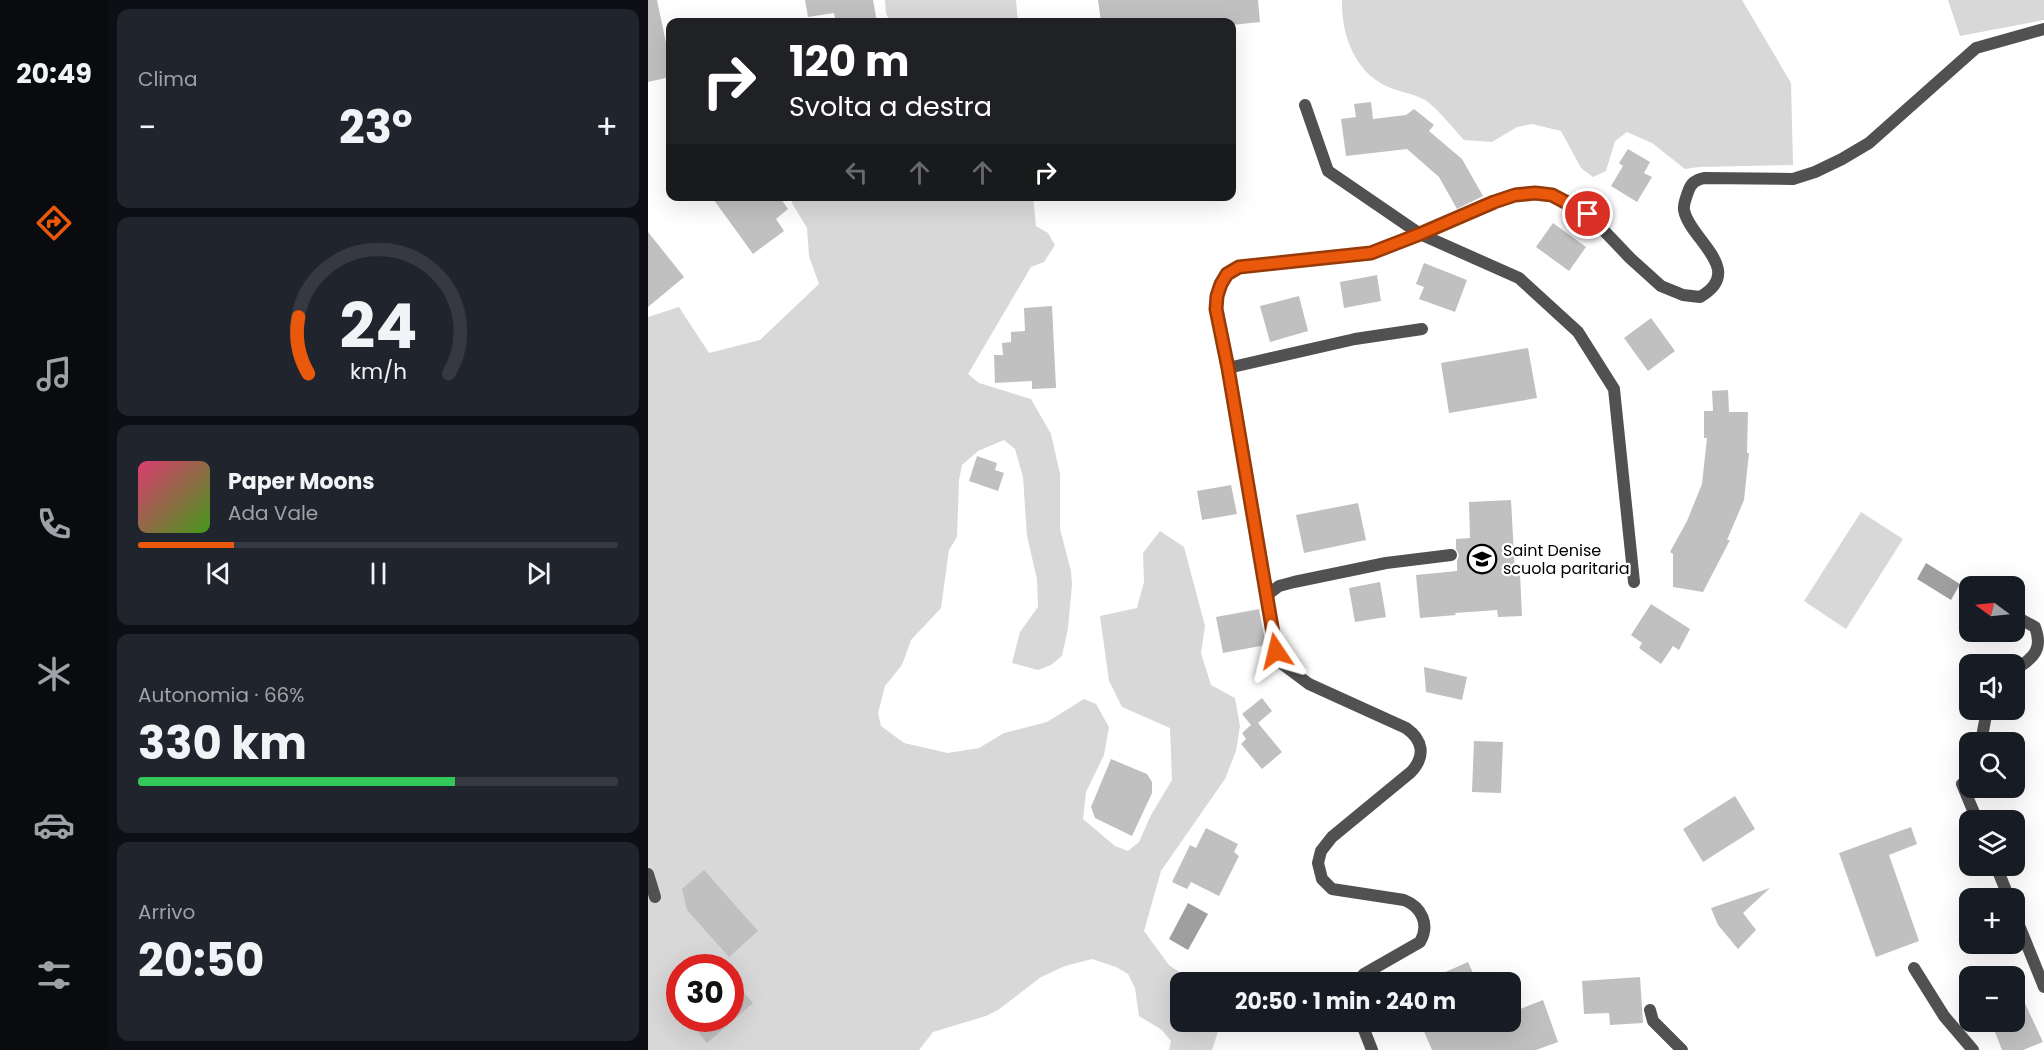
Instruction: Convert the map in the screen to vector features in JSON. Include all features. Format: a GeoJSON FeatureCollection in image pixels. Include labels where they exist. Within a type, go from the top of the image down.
{"type":"FeatureCollection","features":[{"type":"Feature","properties":{"kind":"street"},"geometry":{"type":"LineString","coordinates":[[1368,972],[1420,942],[1425,934],[1424,921],[1418,909],[1412,903],[1404,900],[1341,892],[1326,885],[1318,863],[1321,851],[1332,837],[1412,772],[1419,764],[1421,750],[1414,734],[1406,728],[1309,684],[1281,663],[1276,651],[1216,309],[1217,296],[1227,274],[1239,267],[1371,253],[1494,202],[1515,195],[1535,193],[1552,195],[1588,214],[1630,258],[1661,286],[1683,296],[1700,297],[1712,288],[1717,269],[1715,258],[1686,218],[1683,208],[1691,184],[1696,180],[1704,178],[1792,179],[1815,172],[1869,142],[1976,48],[2044,29]]}},
{"type":"Feature","properties":{"kind":"street"},"geometry":{"type":"LineString","coordinates":[[1305,105],[1328,171],[1420,234],[1519,278],[1578,332],[1614,388],[1634,582]]}},
{"type":"Feature","properties":{"kind":"street"},"geometry":{"type":"LineString","coordinates":[[1228,368],[1355,339],[1422,329]]}},
{"type":"Feature","properties":{"kind":"street"},"geometry":{"type":"LineString","coordinates":[[1267,595],[1279,586],[1294,582],[1386,563],[1451,555]]}},
{"type":"Feature","properties":{"kind":"street"},"geometry":{"type":"LineString","coordinates":[[2025,622],[2035,627],[2040,643],[2037,653],[2025,662]]}},
{"type":"Feature","properties":{"kind":"street"},"geometry":{"type":"LineString","coordinates":[[648,874],[655,897]]}},
{"type":"Feature","properties":{"kind":"street"},"geometry":{"type":"LineString","coordinates":[[2025,940],[2044,987]]}},
{"type":"Feature","properties":{"kind":"street"},"geometry":{"type":"LineString","coordinates":[[1914,968],[1944,1016],[1973,1050]]}},
{"type":"Feature","properties":{"kind":"street"},"geometry":{"type":"LineString","coordinates":[[1650,1010],[1653,1021],[1682,1050]]}},
{"type":"Feature","properties":{"kind":"street"},"geometry":{"type":"LineString","coordinates":[[1365,1032],[1372,1050]]}},
{"type":"Feature","properties":{"kind":"shaded area"},"geometry":{"type":"Polygon","coordinates":[[[885,0],[1016,0],[1018,18],[888,18],[885,0]]]}},
{"type":"Feature","properties":{"kind":"shaded area"},"geometry":{"type":"Polygon","coordinates":[[[1342,0],[1742,0],[1791,83],[1793,165],[1685,169],[1652,143],[1627,132],[1615,141],[1606,171],[1593,177],[1581,168],[1561,131],[1532,124],[1517,127],[1492,142],[1464,140],[1425,100],[1386,86],[1365,71],[1347,38],[1342,0]]]}},
{"type":"Feature","properties":{"kind":"shaded area"},"geometry":{"type":"Polygon","coordinates":[[[1948,0],[2044,0],[2044,20],[1960,36],[1948,0]]]}},
{"type":"Feature","properties":{"kind":"shaded area"},"geometry":{"type":"Polygon","coordinates":[[[792,201],[1033,201],[1036,226],[1048,233],[1055,245],[1044,262],[1031,267],[968,374],[979,383],[1031,399],[1051,434],[1060,474],[1060,529],[1072,584],[1068,628],[1062,656],[1051,665],[1038,670],[1012,663],[1020,632],[1038,607],[1037,579],[1027,536],[1023,477],[1015,449],[1004,440],[978,451],[962,465],[959,480],[957,537],[949,550],[941,608],[911,640],[902,665],[885,686],[878,713],[881,726],[904,743],[948,753],[979,748],[1004,733],[1047,722],[1084,699],[1096,704],[1109,727],[1104,755],[1086,792],[1083,819],[1115,846],[1128,851],[1139,842],[1151,815],[1172,780],[1170,728],[1122,707],[1109,681],[1100,616],[1137,608],[1144,582],[1143,553],[1160,531],[1184,547],[1205,626],[1201,653],[1211,685],[1235,698],[1240,726],[1236,751],[1225,779],[1161,871],[1144,931],[1169,965],[1179,972],[1170,972],[1170,1032],[1218,1032],[1212,1050],[1169,1050],[1171,1041],[1162,1030],[1139,1016],[1135,988],[1128,974],[1116,967],[1092,959],[1065,966],[1041,977],[998,1010],[986,1016],[933,1032],[919,1050],[648,1050],[648,317],[679,307],[709,353],[760,340],[819,284],[809,256],[807,228],[792,201]]]}},
{"type":"Feature","properties":{"kind":"shaded area"},"geometry":{"type":"Polygon","coordinates":[[[1861,512],[1903,539],[1846,629],[1804,601],[1861,512]]]}},
{"type":"Feature","properties":{"kind":"shaded area"},"geometry":{"type":"Polygon","coordinates":[[[1926,563],[1959,583],[1959,586],[1951,600],[1917,579],[1926,563]]]}},
{"type":"Feature","properties":{"kind":"shaded area"},"geometry":{"type":"Polygon","coordinates":[[[1188,903],[1208,914],[1188,950],[1169,939],[1188,903]]]}},
{"type":"Feature","properties":{"kind":"building"},"geometry":{"type":"Polygon","coordinates":[[[648,0],[657,0],[666,43],[666,78],[648,82],[648,0]]]}},
{"type":"Feature","properties":{"kind":"building"},"geometry":{"type":"Polygon","coordinates":[[[805,0],[873,0],[876,18],[835,18],[834,13],[808,17],[805,0]]]}},
{"type":"Feature","properties":{"kind":"building"},"geometry":{"type":"Polygon","coordinates":[[[1098,0],[1258,0],[1260,22],[1236,25],[1236,18],[1100,18],[1098,0]]]}},
{"type":"Feature","properties":{"kind":"building"},"geometry":{"type":"Polygon","coordinates":[[[1371,102],[1373,119],[1406,115],[1414,109],[1434,125],[1429,131],[1462,159],[1483,196],[1457,209],[1439,177],[1407,149],[1346,156],[1341,119],[1356,117],[1354,104],[1371,102]]]}},
{"type":"Feature","properties":{"kind":"building"},"geometry":{"type":"Polygon","coordinates":[[[1628,149],[1650,162],[1644,173],[1652,177],[1637,202],[1611,186],[1623,166],[1619,163],[1628,149]]]}},
{"type":"Feature","properties":{"kind":"building"},"geometry":{"type":"Polygon","coordinates":[[[715,201],[782,201],[788,209],[776,219],[784,231],[753,254],[715,201]]]}},
{"type":"Feature","properties":{"kind":"building"},"geometry":{"type":"Polygon","coordinates":[[[1553,223],[1586,247],[1569,271],[1536,247],[1553,223]]]}},
{"type":"Feature","properties":{"kind":"building"},"geometry":{"type":"Polygon","coordinates":[[[648,232],[684,277],[648,307],[648,232]]]}},
{"type":"Feature","properties":{"kind":"building"},"geometry":{"type":"Polygon","coordinates":[[[1424,263],[1467,280],[1455,312],[1419,299],[1424,287],[1416,284],[1424,263]]]}},
{"type":"Feature","properties":{"kind":"building"},"geometry":{"type":"Polygon","coordinates":[[[1377,275],[1381,301],[1344,308],[1340,282],[1377,275]]]}},
{"type":"Feature","properties":{"kind":"building"},"geometry":{"type":"Polygon","coordinates":[[[1299,296],[1308,331],[1270,342],[1260,306],[1299,296]]]}},
{"type":"Feature","properties":{"kind":"building"},"geometry":{"type":"Polygon","coordinates":[[[1052,306],[1056,388],[1032,389],[1032,381],[995,383],[994,355],[1003,355],[1002,343],[1011,342],[1011,332],[1025,331],[1024,308],[1052,306]]]}},
{"type":"Feature","properties":{"kind":"building"},"geometry":{"type":"Polygon","coordinates":[[[1651,318],[1675,351],[1648,371],[1624,338],[1651,318]]]}},
{"type":"Feature","properties":{"kind":"building"},"geometry":{"type":"Polygon","coordinates":[[[1528,348],[1537,398],[1449,413],[1441,363],[1528,348]]]}},
{"type":"Feature","properties":{"kind":"building"},"geometry":{"type":"Polygon","coordinates":[[[1728,390],[1729,412],[1748,412],[1747,453],[1749,453],[1744,500],[1727,540],[1730,540],[1703,592],[1673,587],[1673,554],[1670,552],[1687,521],[1702,484],[1707,438],[1704,438],[1704,411],[1713,411],[1712,391],[1728,390]]]}},
{"type":"Feature","properties":{"kind":"building"},"geometry":{"type":"Polygon","coordinates":[[[977,456],[997,463],[995,470],[1004,473],[998,491],[969,481],[977,456]]]}},
{"type":"Feature","properties":{"kind":"building"},"geometry":{"type":"Polygon","coordinates":[[[1231,485],[1237,514],[1202,520],[1197,491],[1231,485]]]}},
{"type":"Feature","properties":{"kind":"building"},"geometry":{"type":"Polygon","coordinates":[[[1511,500],[1515,573],[1520,573],[1522,616],[1498,617],[1497,610],[1420,618],[1416,575],[1457,571],[1459,555],[1456,549],[1456,539],[1470,538],[1469,502],[1511,500]]]}},
{"type":"Feature","properties":{"kind":"building"},"geometry":{"type":"Polygon","coordinates":[[[1358,503],[1366,540],[1304,553],[1296,515],[1358,503]]]}},
{"type":"Feature","properties":{"kind":"building"},"geometry":{"type":"Polygon","coordinates":[[[1380,582],[1386,617],[1355,622],[1349,588],[1380,582]]]}},
{"type":"Feature","properties":{"kind":"building"},"geometry":{"type":"Polygon","coordinates":[[[1651,604],[1690,629],[1679,650],[1673,646],[1661,664],[1639,648],[1642,643],[1631,635],[1651,604]]]}},
{"type":"Feature","properties":{"kind":"building"},"geometry":{"type":"Polygon","coordinates":[[[1259,609],[1266,645],[1223,653],[1216,617],[1259,609]]]}},
{"type":"Feature","properties":{"kind":"building"},"geometry":{"type":"Polygon","coordinates":[[[1424,667],[1467,677],[1462,700],[1426,692],[1424,667]]]}},
{"type":"Feature","properties":{"kind":"building"},"geometry":{"type":"Polygon","coordinates":[[[1262,698],[1272,711],[1258,723],[1282,752],[1262,769],[1241,744],[1246,739],[1242,733],[1251,725],[1242,714],[1262,698]]]}},
{"type":"Feature","properties":{"kind":"building"},"geometry":{"type":"Polygon","coordinates":[[[1474,741],[1503,742],[1501,793],[1472,792],[1474,741]]]}},
{"type":"Feature","properties":{"kind":"building"},"geometry":{"type":"Polygon","coordinates":[[[1111,759],[1147,774],[1152,782],[1152,793],[1132,836],[1095,818],[1091,807],[1111,759]]]}},
{"type":"Feature","properties":{"kind":"building"},"geometry":{"type":"Polygon","coordinates":[[[1735,796],[1755,829],[1703,862],[1683,829],[1735,796]]]}},
{"type":"Feature","properties":{"kind":"building"},"geometry":{"type":"Polygon","coordinates":[[[1911,827],[1917,844],[1889,855],[1919,941],[1876,957],[1839,853],[1911,827]]]}},
{"type":"Feature","properties":{"kind":"building"},"geometry":{"type":"Polygon","coordinates":[[[1206,828],[1238,844],[1234,852],[1239,856],[1219,896],[1191,882],[1187,889],[1172,882],[1190,845],[1196,848],[1206,828]]]}},
{"type":"Feature","properties":{"kind":"building"},"geometry":{"type":"Polygon","coordinates":[[[704,870],[758,931],[732,954],[726,954],[687,910],[682,889],[704,870]]]}},
{"type":"Feature","properties":{"kind":"building"},"geometry":{"type":"Polygon","coordinates":[[[1770,888],[1743,913],[1756,930],[1738,949],[1718,925],[1711,908],[1770,888]]]}},
{"type":"Feature","properties":{"kind":"building"},"geometry":{"type":"Polygon","coordinates":[[[1468,962],[1472,972],[1446,972],[1468,962]]]}},
{"type":"Feature","properties":{"kind":"building"},"geometry":{"type":"Polygon","coordinates":[[[1640,977],[1643,1023],[1610,1025],[1609,1013],[1584,1014],[1582,981],[1640,977]]]}},
{"type":"Feature","properties":{"kind":"building"},"geometry":{"type":"Polygon","coordinates":[[[744,993],[753,1003],[744,1011],[744,993]]]}},
{"type":"Feature","properties":{"kind":"building"},"geometry":{"type":"Polygon","coordinates":[[[1543,1000],[1558,1042],[1536,1050],[1432,1050],[1424,1032],[1521,1032],[1521,1009],[1543,1000]]]}},
{"type":"Feature","properties":{"kind":"building"},"geometry":{"type":"Polygon","coordinates":[[[2025,1004],[2043,1042],[2023,1050],[2002,1050],[1995,1032],[2025,1032],[2025,1004]]]}},
{"type":"Feature","properties":{"kind":"building"},"geometry":{"type":"Polygon","coordinates":[[[698,1032],[720,1032],[707,1043],[698,1032]]]}},
{"type":"Feature","properties":{"kind":"place","name":"Saint Denise scuola paritaria"},"geometry":{"type":"Point","coordinates":[1482,559]}},
{"type":"Feature","properties":{"kind":"route"},"geometry":{"type":"LineString","coordinates":[[1276,651],[1216,309],[1217,296],[1227,274],[1239,267],[1371,253],[1515,195],[1535,193],[1552,195],[1588,214]]}}]}
